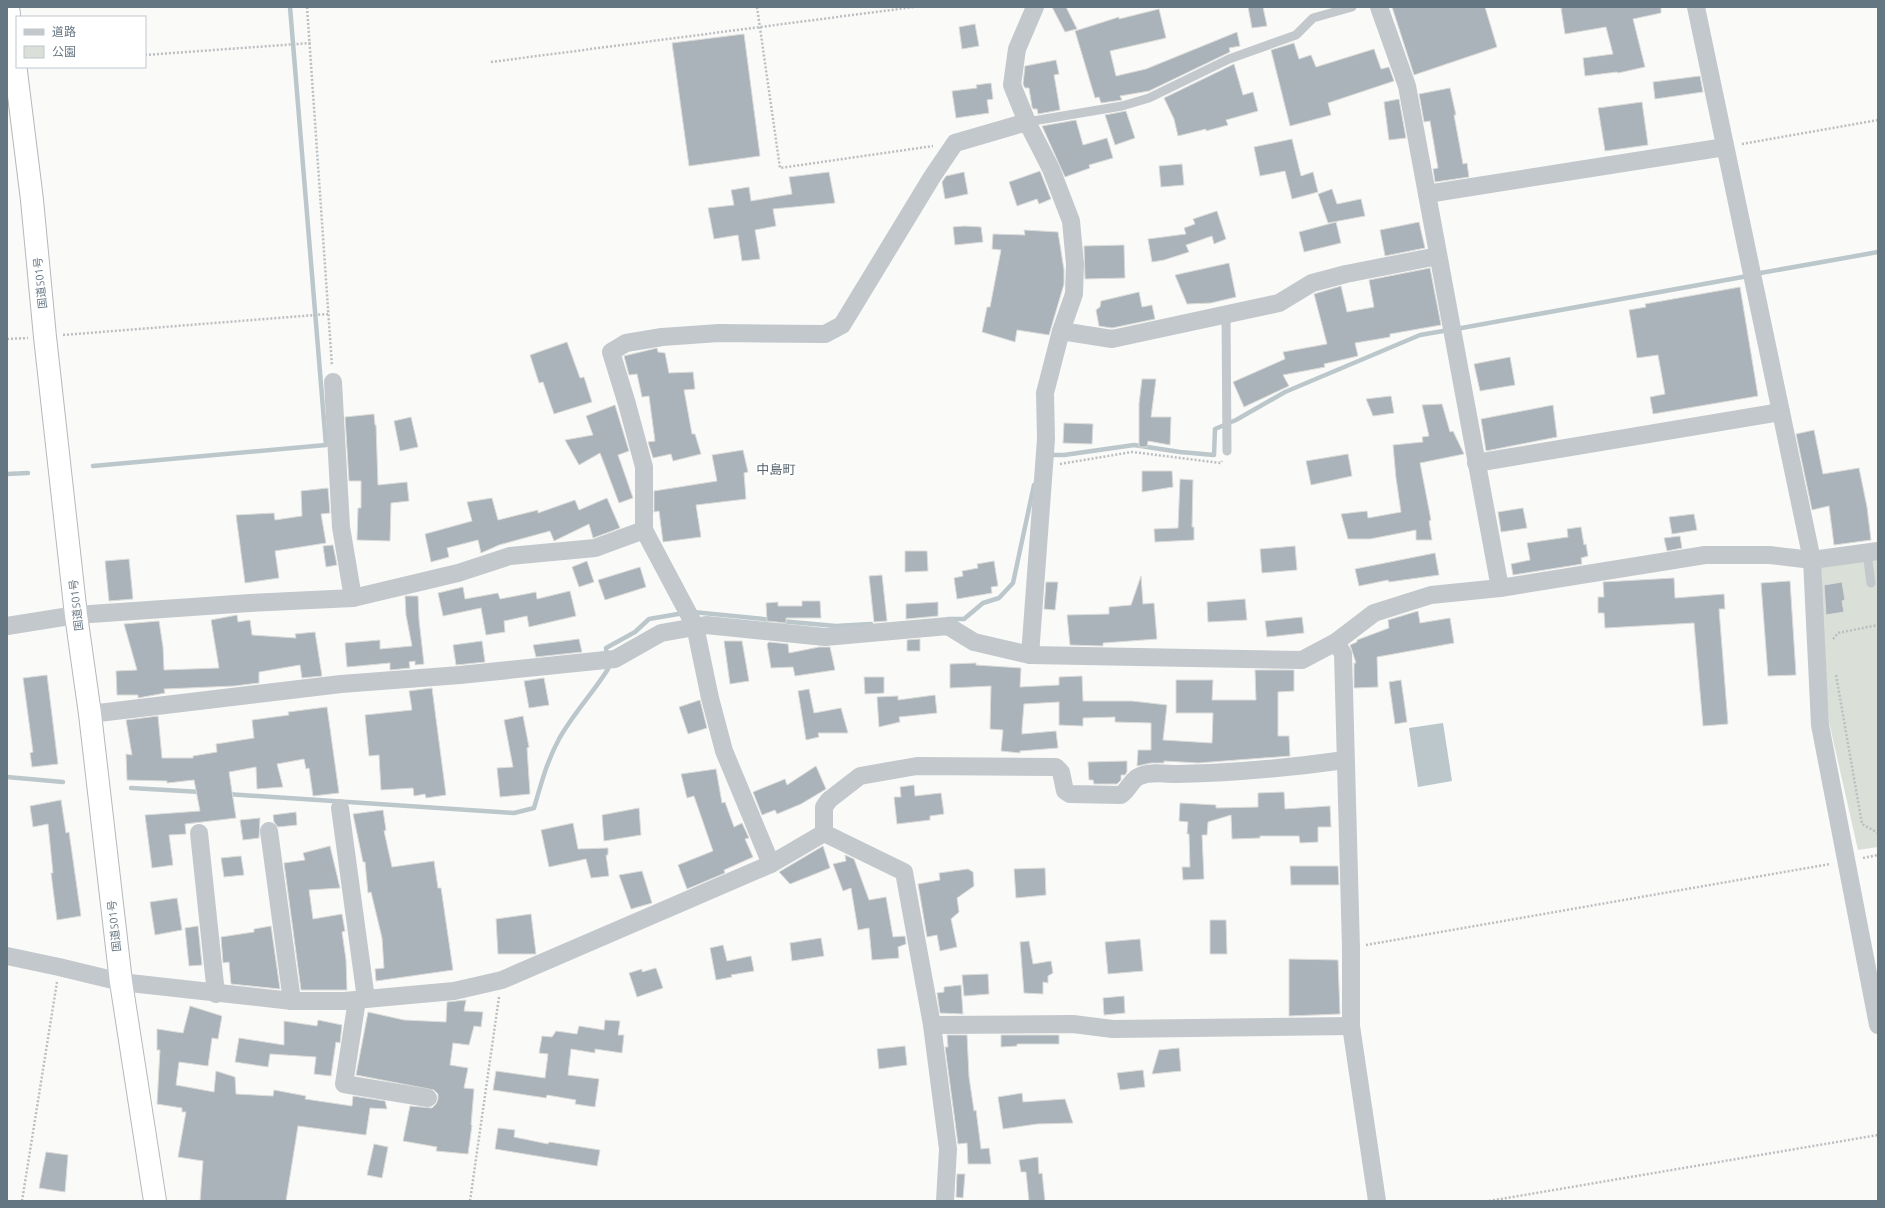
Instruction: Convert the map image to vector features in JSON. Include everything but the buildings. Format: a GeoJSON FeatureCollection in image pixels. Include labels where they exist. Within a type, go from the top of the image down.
{"type":"FeatureCollection","features":[{"type":"Feature","properties":{"kind":"highway","name":"国道501号"},"geometry":{"type":"LineString","coordinates":[[8,7],[32,200],[45,336],[76,615],[90,714],[121,982],[155,1201]]}},
{"type":"Feature","properties":{"kind":"street"},"geometry":{"type":"LineString","coordinates":[[1030,655],[1046,439],[1045,393],[1061,331],[1074,294],[1075,264],[1071,220],[1052,169],[1027,122],[1012,85],[1017,49],[1035,7]]}},
{"type":"Feature","properties":{"kind":"street"},"geometry":{"type":"LineString","coordinates":[[1379,7],[1407,86],[1500,588]]}},
{"type":"Feature","properties":{"kind":"street"},"geometry":{"type":"LineString","coordinates":[[1696,7],[1812,560],[1820,725],[1878,1025]]}},
{"type":"Feature","properties":{"kind":"street"},"geometry":{"type":"LineString","coordinates":[[771,864],[724,751],[710,698],[695,626],[644,530],[644,467],[611,352],[626,343],[662,337],[719,333],[825,334],[842,325],[932,177],[955,143],[1027,122]]}},
{"type":"Feature","properties":{"kind":"street"},"geometry":{"type":"LineString","coordinates":[[1427,194],[1726,147]]}},
{"type":"Feature","properties":{"kind":"street"},"geometry":{"type":"LineString","coordinates":[[1061,331],[1112,339],[1279,303],[1312,283],[1346,274],[1438,256]]}},
{"type":"Feature","properties":{"kind":"street"},"geometry":{"type":"LineString","coordinates":[[333,382],[341,527],[353,598]]}},
{"type":"Feature","properties":{"kind":"street"},"geometry":{"type":"LineString","coordinates":[[1476,463],[1781,412]]}},
{"type":"Feature","properties":{"kind":"street"},"geometry":{"type":"LineString","coordinates":[[7,626],[76,615],[250,603],[353,598],[458,573],[510,556],[595,548],[644,530]]}},
{"type":"Feature","properties":{"kind":"street"},"geometry":{"type":"LineString","coordinates":[[90,714],[341,684],[460,675],[615,659],[661,633],[706,625],[825,636],[948,626],[974,642],[1030,655],[1302,660],[1336,642],[1374,613],[1431,595],[1500,588],[1705,555],[1770,556],[1812,560],[1872,552]]}},
{"type":"Feature","properties":{"kind":"street"},"geometry":{"type":"LineString","coordinates":[[1336,642],[1343,654],[1351,948],[1351,1026],[1377,1201]]}},
{"type":"Feature","properties":{"kind":"street"},"geometry":{"type":"LineString","coordinates":[[824,833],[824,807],[829,800],[860,776],[917,766],[1056,767],[1061,772],[1065,791],[1070,794],[1122,795],[1137,777],[1148,774],[1280,770],[1345,760]]}},
{"type":"Feature","properties":{"kind":"street"},"geometry":{"type":"LineString","coordinates":[[340,808],[362,999],[344,1084],[428,1098]]}},
{"type":"Feature","properties":{"kind":"street"},"geometry":{"type":"LineString","coordinates":[[269,831],[292,1001]]}},
{"type":"Feature","properties":{"kind":"street"},"geometry":{"type":"LineString","coordinates":[[199,833],[216,994]]}},
{"type":"Feature","properties":{"kind":"street"},"geometry":{"type":"LineString","coordinates":[[7,956],[121,982],[216,994],[292,1001],[362,999],[454,991],[502,980],[771,864],[824,833]]}},
{"type":"Feature","properties":{"kind":"street"},"geometry":{"type":"LineString","coordinates":[[824,833],[904,872],[932,1025],[948,1149],[945,1201]]}},
{"type":"Feature","properties":{"kind":"street"},"geometry":{"type":"LineString","coordinates":[[932,1025],[1073,1024],[1113,1029],[1351,1026]]}},
{"type":"Feature","properties":{"kind":"lane"},"geometry":{"type":"LineString","coordinates":[[1027,122],[1122,106],[1149,98],[1229,59],[1296,35],[1313,18],[1352,7]]}},
{"type":"Feature","properties":{"kind":"lane"},"geometry":{"type":"LineString","coordinates":[[1226,314],[1227,451]]}},
{"type":"Feature","properties":{"kind":"lane"},"geometry":{"type":"LineString","coordinates":[[1871,583],[1872,552]]}},
{"type":"Feature","properties":{"kind":"path"},"geometry":{"type":"LineString","coordinates":[[307,7],[311,43],[333,382]]}},
{"type":"Feature","properties":{"kind":"path"},"geometry":{"type":"LineString","coordinates":[[756,7],[780,168],[955,143]]}},
{"type":"Feature","properties":{"kind":"path"},"geometry":{"type":"LineString","coordinates":[[491,62],[914,7]]}},
{"type":"Feature","properties":{"kind":"path"},"geometry":{"type":"LineString","coordinates":[[146,55],[311,43]]}},
{"type":"Feature","properties":{"kind":"path"},"geometry":{"type":"LineString","coordinates":[[1726,147],[1878,120]]}},
{"type":"Feature","properties":{"kind":"path"},"geometry":{"type":"LineString","coordinates":[[45,336],[328,314]]}},
{"type":"Feature","properties":{"kind":"path"},"geometry":{"type":"LineString","coordinates":[[1044,466],[1132,452],[1221,463],[1227,451]]}},
{"type":"Feature","properties":{"kind":"path"},"geometry":{"type":"LineString","coordinates":[[1832,643],[1833,638],[1838,633],[1878,625]]}},
{"type":"Feature","properties":{"kind":"path"},"geometry":{"type":"LineString","coordinates":[[1835,670],[1862,824],[1878,832]]}},
{"type":"Feature","properties":{"kind":"path"},"geometry":{"type":"LineString","coordinates":[[1351,948],[1878,855]]}},
{"type":"Feature","properties":{"kind":"path"},"geometry":{"type":"LineString","coordinates":[[22,1201],[59,967]]}},
{"type":"Feature","properties":{"kind":"path"},"geometry":{"type":"LineString","coordinates":[[470,1201],[502,980]]}},
{"type":"Feature","properties":{"kind":"path"},"geometry":{"type":"LineString","coordinates":[[1489,1201],[1878,1135]]}},
{"type":"Feature","properties":{"kind":"green space"},"geometry":{"type":"Polygon","coordinates":[[[1878,559],[1878,847],[1858,850],[1829,722],[1817,564],[1878,559]]]}},
{"type":"Feature","properties":{"kind":"shaded area"},"geometry":{"type":"Polygon","coordinates":[[[1443,723],[1452,781],[1418,787],[1409,728],[1443,723]]]}},
{"type":"Feature","properties":{"kind":"waterway"},"geometry":{"type":"LineString","coordinates":[[93,466],[326,445],[290,7]]}},
{"type":"Feature","properties":{"kind":"waterway"},"geometry":{"type":"LineString","coordinates":[[1755,274],[1878,252]]}},
{"type":"Feature","properties":{"kind":"waterway"},"geometry":{"type":"LineString","coordinates":[[1456,329],[1748,276]]}},
{"type":"Feature","properties":{"kind":"waterway"},"geometry":{"type":"LineString","coordinates":[[1048,455],[1064,455],[1134,445],[1180,452],[1214,455],[1215,429],[1236,420],[1285,392],[1420,335],[1449,330]]}},
{"type":"Feature","properties":{"kind":"waterway"},"geometry":{"type":"LineString","coordinates":[[7,474],[28,473]]}},
{"type":"Feature","properties":{"kind":"waterway"},"geometry":{"type":"LineString","coordinates":[[948,619],[964,619],[983,603],[999,598],[1013,583],[1034,485]]}},
{"type":"Feature","properties":{"kind":"waterway"},"geometry":{"type":"LineString","coordinates":[[693,612],[773,620]]}},
{"type":"Feature","properties":{"kind":"waterway"},"geometry":{"type":"LineString","coordinates":[[607,657],[606,648],[635,632],[649,619],[684,613]]}},
{"type":"Feature","properties":{"kind":"waterway"},"geometry":{"type":"LineString","coordinates":[[780,621],[836,626],[871,624]]}},
{"type":"Feature","properties":{"kind":"waterway"},"geometry":{"type":"LineString","coordinates":[[227,794],[514,813],[534,808],[548,764],[559,739],[570,721],[608,669],[608,664]]}},
{"type":"Feature","properties":{"kind":"waterway"},"geometry":{"type":"LineString","coordinates":[[7,777],[63,782]]}},
{"type":"Feature","properties":{"kind":"waterway"},"geometry":{"type":"LineString","coordinates":[[131,788],[201,792]]}},
{"type":"Feature","properties":{"kind":"district","name":"中島町"},"geometry":{"type":"Point","coordinates":[776,469]}}]}
